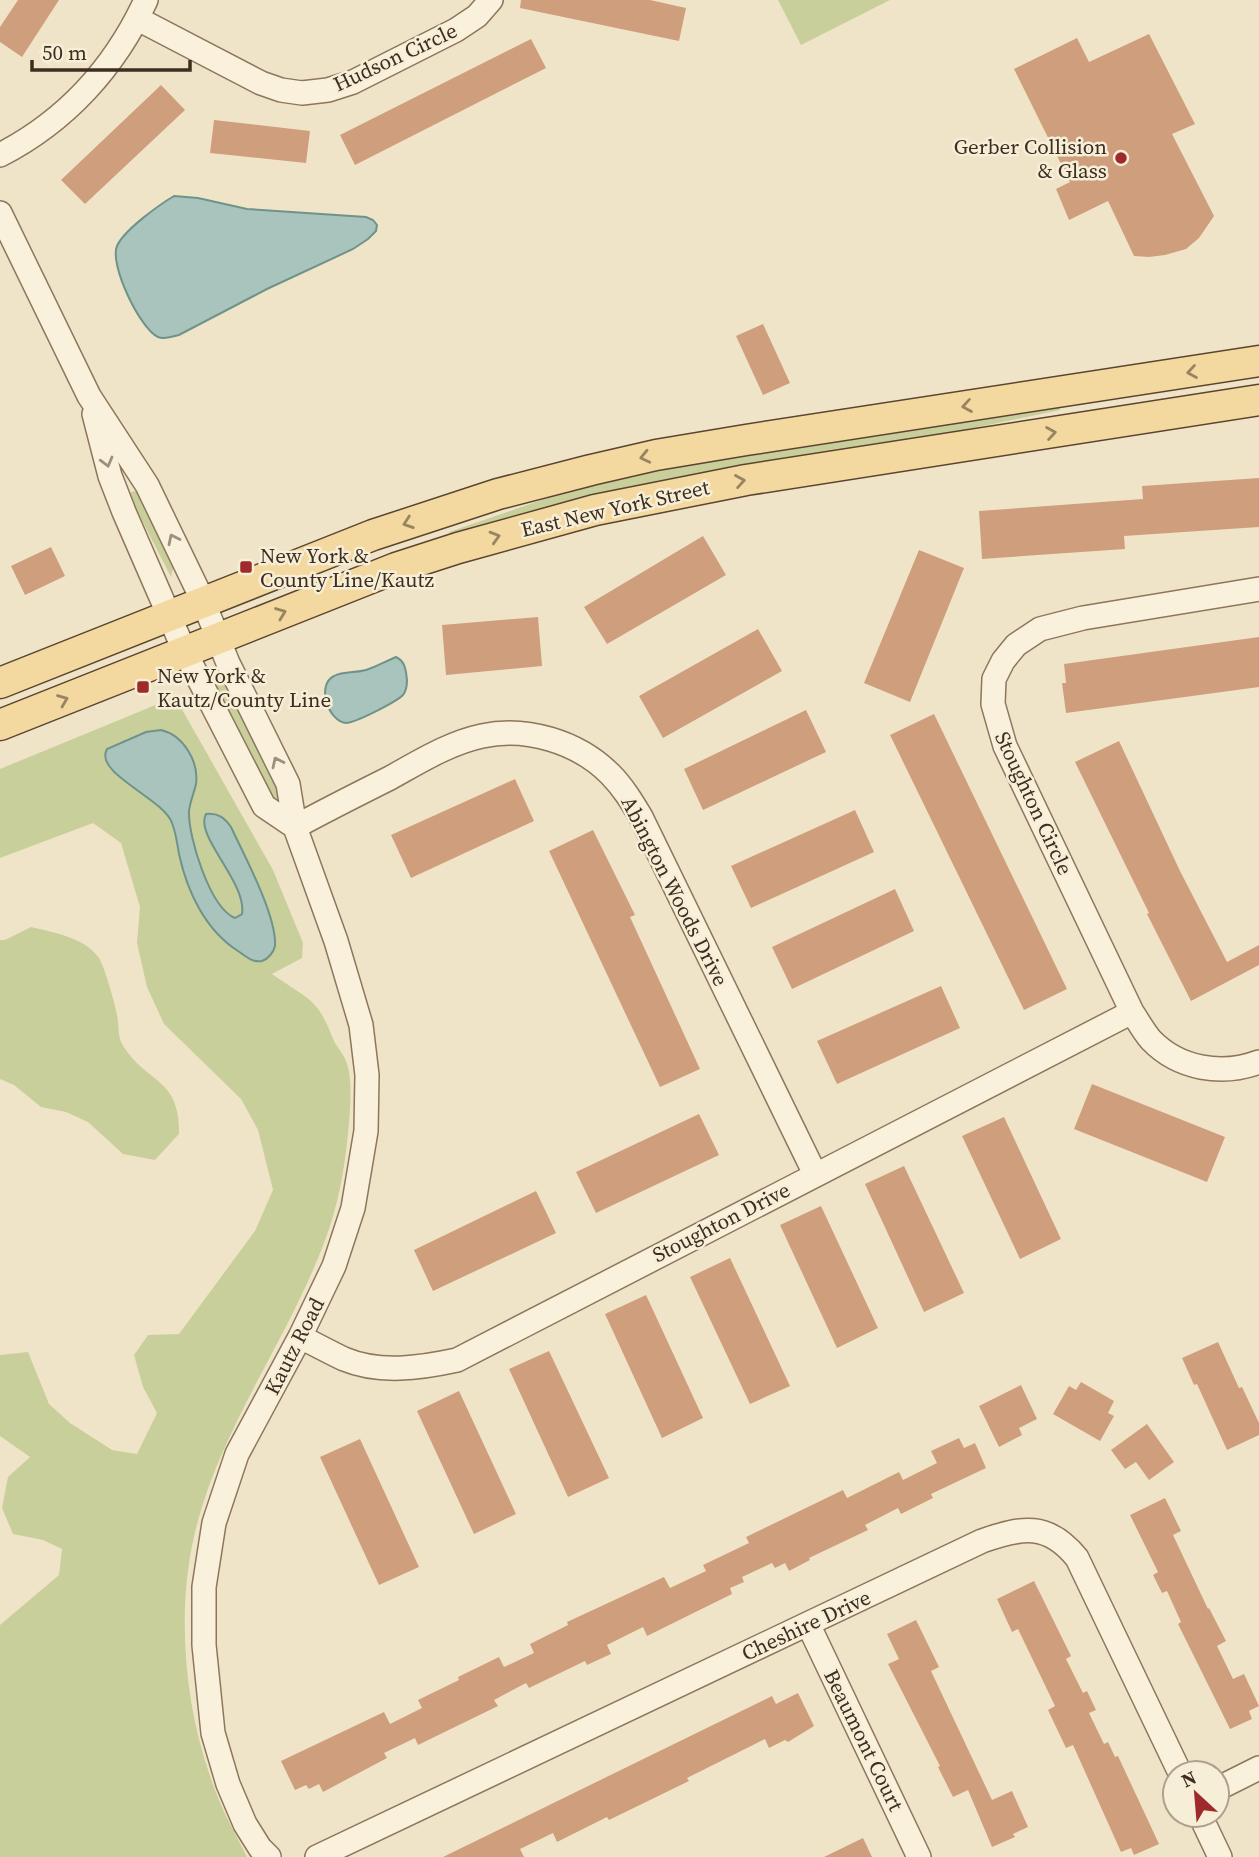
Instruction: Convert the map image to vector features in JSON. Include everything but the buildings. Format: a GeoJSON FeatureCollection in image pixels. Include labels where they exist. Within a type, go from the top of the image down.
{"type":"FeatureCollection","features":[{"type":"Feature","properties":{"kind":"main road","name":"East New York Street"},"geometry":{"type":"LineString","coordinates":[[0,683],[373,535],[498,494],[591,470],[656,455],[759,438],[1259,361]]}},
{"type":"Feature","properties":{"kind":"main road","name":"East New York Street"},"geometry":{"type":"LineString","coordinates":[[0,725],[184,650],[433,556],[528,527],[620,505],[746,480],[1259,400]]}},
{"type":"Feature","properties":{"kind":"street","name":"Hudson Circle"},"geometry":{"type":"LineString","coordinates":[[0,155],[41,131],[81,97],[105,69],[142,9],[261,83],[302,93],[328,90],[365,76],[456,30],[477,16],[491,0]]}},
{"type":"Feature","properties":{"kind":"street"},"geometry":{"type":"LineString","coordinates":[[0,213],[89,396],[110,476],[184,650],[264,806],[295,827]]}},
{"type":"Feature","properties":{"kind":"street","name":"Kautz Road"},"geometry":{"type":"LineString","coordinates":[[89,396],[147,485],[203,601],[217,638],[288,783],[295,827],[337,941],[352,991],[367,1075],[366,1130],[353,1208],[334,1266],[300,1338],[237,1454],[214,1524],[204,1587],[204,1645],[213,1733],[228,1784],[245,1824],[269,1857]]}},
{"type":"Feature","properties":{"kind":"street","name":"Stoughton Circle"},"geometry":{"type":"LineString","coordinates":[[1259,589],[1060,622],[1040,629],[1016,645],[1003,661],[994,679],[993,704],[1005,746],[1132,1012],[1149,1038],[1167,1054],[1186,1064],[1209,1069],[1243,1068],[1259,1062]]}},
{"type":"Feature","properties":{"kind":"street","name":"Abington Woods Drive"},"geometry":{"type":"LineString","coordinates":[[295,827],[450,746],[484,735],[518,733],[557,740],[582,753],[609,772],[625,790],[641,817],[815,1174]]}},
{"type":"Feature","properties":{"kind":"street","name":"Stoughton Drive"},"geometry":{"type":"LineString","coordinates":[[300,1338],[347,1360],[383,1368],[424,1367],[457,1360],[1132,1012]]}},
{"type":"Feature","properties":{"kind":"street","name":"Cheshire Drive"},"geometry":{"type":"LineString","coordinates":[[317,1857],[982,1541],[1009,1532],[1026,1530],[1044,1531],[1064,1542],[1077,1558],[1173,1759]]}},
{"type":"Feature","properties":{"kind":"street","name":"Beaumont Court"},"geometry":{"type":"LineString","coordinates":[[808,1624],[919,1857]]}},
{"type":"Feature","properties":{"kind":"street"},"geometry":{"type":"LineString","coordinates":[[1231,1782],[1259,1769]]}},
{"type":"Feature","properties":{"kind":"street"},"geometry":{"type":"LineString","coordinates":[[1207,1829],[1220,1857]]}},
{"type":"Feature","properties":{"kind":"green space"},"geometry":{"type":"Polygon","coordinates":[[[778,0],[890,0],[801,45],[778,0]]]}},
{"type":"Feature","properties":{"kind":"green space"},"geometry":{"type":"Polygon","coordinates":[[[1059,405],[1060,410],[451,537],[449,532],[588,484],[686,463],[1059,405]]]}},
{"type":"Feature","properties":{"kind":"green space"},"geometry":{"type":"Polygon","coordinates":[[[131,492],[139,493],[174,564],[171,577],[131,499],[131,492]]]}},
{"type":"Feature","properties":{"kind":"green space"},"geometry":{"type":"Polygon","coordinates":[[[217,678],[221,678],[279,794],[276,800],[268,801],[213,687],[217,678]]]}},
{"type":"Feature","properties":{"kind":"green space"},"geometry":{"type":"Polygon","coordinates":[[[175,697],[273,870],[303,943],[302,958],[272,974],[315,1005],[345,1058],[349,1071],[350,1117],[347,1145],[330,1226],[296,1307],[218,1463],[203,1503],[187,1577],[185,1642],[192,1707],[208,1770],[222,1807],[247,1857],[0,1857],[0,1625],[59,1575],[62,1549],[43,1540],[13,1534],[2,1508],[8,1477],[30,1457],[0,1436],[0,1355],[28,1352],[49,1404],[70,1423],[112,1450],[137,1454],[157,1413],[143,1387],[134,1355],[148,1335],[179,1334],[255,1231],[273,1190],[258,1130],[241,1099],[164,1024],[147,987],[137,943],[140,907],[121,843],[93,823],[0,858],[0,769],[175,697]],[[146,732],[105,752],[105,760],[111,770],[165,810],[173,827],[189,889],[198,907],[229,945],[275,947],[269,914],[231,827],[214,813],[206,814],[208,834],[237,887],[242,914],[235,918],[226,911],[210,887],[197,855],[190,825],[190,806],[196,785],[146,732]]]}},
{"type":"Feature","properties":{"kind":"green space"},"geometry":{"type":"Polygon","coordinates":[[[31,927],[78,941],[99,958],[118,1018],[121,1042],[140,1066],[167,1090],[178,1115],[179,1134],[155,1160],[123,1154],[88,1122],[66,1112],[41,1107],[14,1085],[0,1079],[0,940],[31,927]]]}},
{"type":"Feature","properties":{"kind":"water"},"geometry":{"type":"Polygon","coordinates":[[[174,196],[198,198],[247,209],[366,217],[377,225],[376,231],[368,239],[353,249],[267,289],[179,335],[161,338],[151,332],[135,309],[122,281],[116,255],[117,246],[127,233],[174,196]]]}},
{"type":"Feature","properties":{"kind":"water"},"geometry":{"type":"Polygon","coordinates":[[[396,657],[403,663],[406,673],[407,686],[403,695],[375,712],[351,722],[340,721],[334,716],[326,702],[325,694],[329,681],[334,676],[366,670],[396,657]]]}},
{"type":"Feature","properties":{"kind":"water"},"geometry":{"type":"Polygon","coordinates":[[[161,730],[183,743],[192,758],[196,784],[189,811],[192,837],[209,887],[226,912],[235,918],[242,914],[241,901],[230,874],[207,834],[204,823],[206,814],[223,818],[231,827],[251,869],[274,933],[275,946],[270,955],[262,961],[255,961],[243,955],[226,942],[207,921],[192,895],[182,868],[172,823],[156,804],[119,776],[105,758],[107,749],[146,732],[161,730]]]}},
{"type":"Feature","properties":{"kind":"place","name":"Gerber Collision & Glass"},"geometry":{"type":"Point","coordinates":[1121,158]}},
{"type":"Feature","properties":{"kind":"place","name":"New York & County Line/Kautz"},"geometry":{"type":"Point","coordinates":[246,567]}},
{"type":"Feature","properties":{"kind":"place","name":"New York & Kautz/County Line"},"geometry":{"type":"Point","coordinates":[143,687]}}]}
